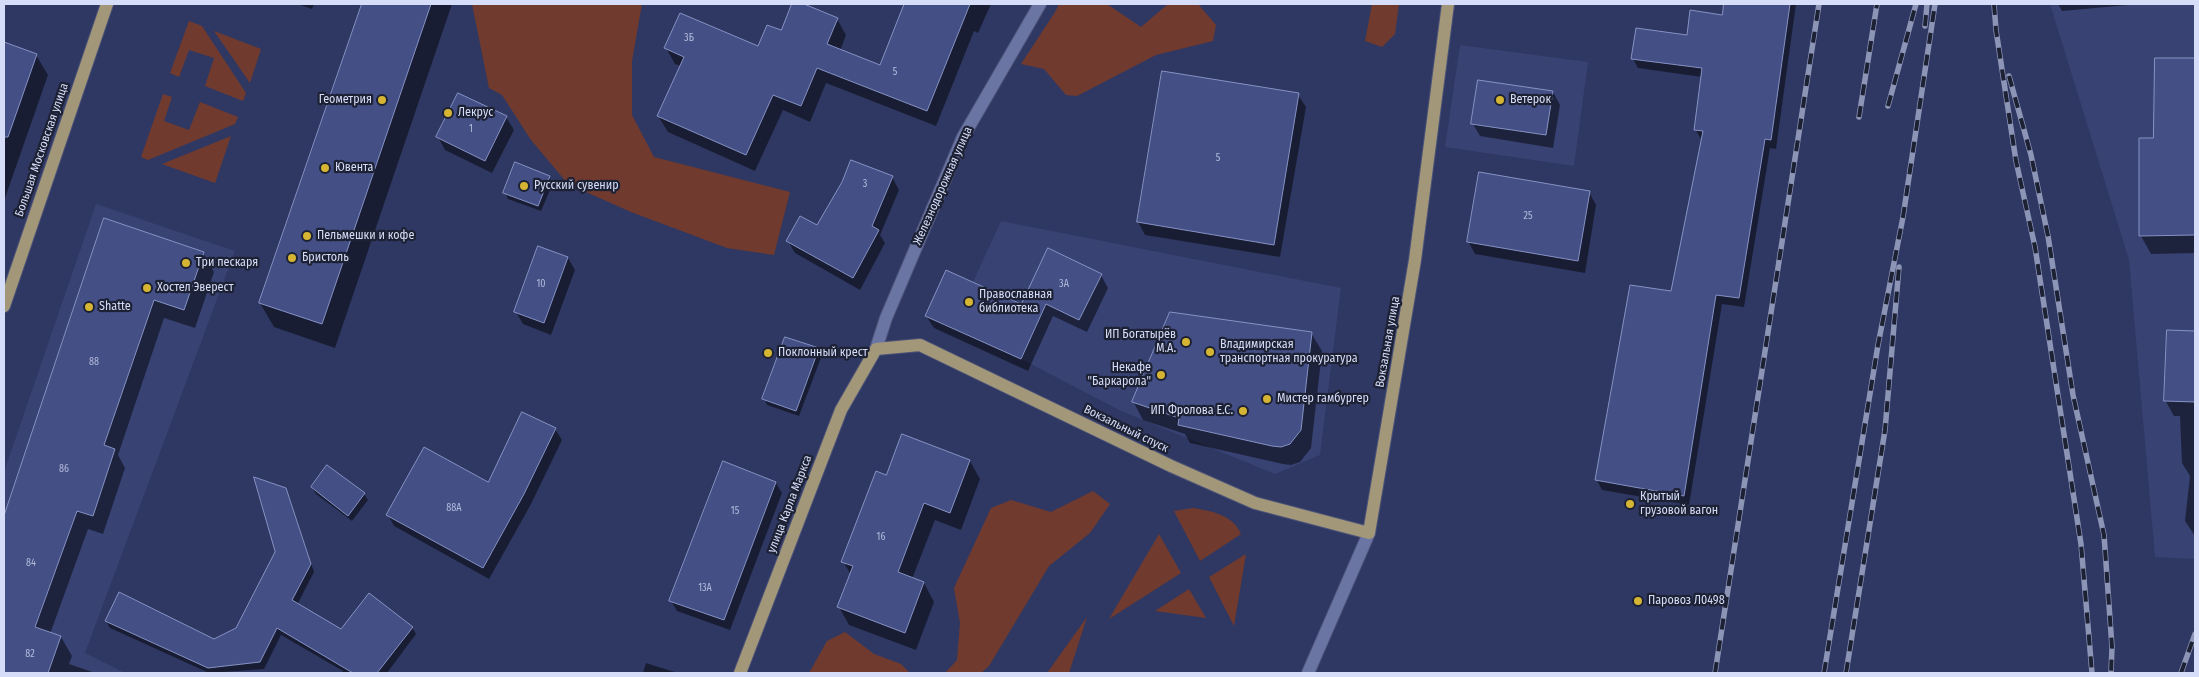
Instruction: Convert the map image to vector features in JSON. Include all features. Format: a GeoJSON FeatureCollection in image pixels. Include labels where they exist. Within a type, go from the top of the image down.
{"type":"FeatureCollection","features":[{"type":"Feature","properties":{"kind":"main road","name":"Большая Московская улица"},"geometry":{"type":"LineString","coordinates":[[4,306],[108,4]]}},
{"type":"Feature","properties":{"kind":"main road","name":"Вокзальная улица"},"geometry":{"type":"LineString","coordinates":[[1369,533],[1415,260],[1448,4]]}},
{"type":"Feature","properties":{"kind":"main road","name":"Вокзальный спуск"},"geometry":{"type":"LineString","coordinates":[[876,349],[920,345],[1254,504],[1369,533]]}},
{"type":"Feature","properties":{"kind":"main road","name":"улица Карла Маркса"},"geometry":{"type":"LineString","coordinates":[[740,673],[841,410],[876,349]]}},
{"type":"Feature","properties":{"kind":"street","name":"Железнодорожная улица"},"geometry":{"type":"LineString","coordinates":[[876,349],[886,318],[963,137],[1040,4]]}},
{"type":"Feature","properties":{"kind":"street","name":"Вокзальная улица"},"geometry":{"type":"LineString","coordinates":[[1308,673],[1369,533]]}},
{"type":"Feature","properties":{"kind":"shaded area"},"geometry":{"type":"Polygon","coordinates":[[[472,4],[642,4],[632,61],[632,115],[654,157],[790,192],[774,255],[727,248],[631,212],[568,184],[531,140],[502,95],[489,88],[472,4]]]}},
{"type":"Feature","properties":{"kind":"shaded area"},"geometry":{"type":"Polygon","coordinates":[[[1059,4],[1107,4],[1141,27],[1168,4],[1198,4],[1216,25],[1213,41],[1156,55],[1077,96],[1066,95],[1044,69],[1021,64],[1059,4]]]}},
{"type":"Feature","properties":{"kind":"shaded area"},"geometry":{"type":"Polygon","coordinates":[[[1372,4],[1399,4],[1395,34],[1382,47],[1365,41],[1372,4]]]}},
{"type":"Feature","properties":{"kind":"shaded area"},"geometry":{"type":"Polygon","coordinates":[[[2050,4],[2195,4],[2195,559],[2155,557],[2129,260],[2050,4]]]}},
{"type":"Feature","properties":{"kind":"shaded area"},"geometry":{"type":"Polygon","coordinates":[[[189,21],[202,26],[246,93],[243,101],[205,86],[214,58],[189,50],[179,77],[170,73],[189,21]]]}},
{"type":"Feature","properties":{"kind":"shaded area"},"geometry":{"type":"Polygon","coordinates":[[[214,31],[261,49],[250,83],[214,31]]]}},
{"type":"Feature","properties":{"kind":"shaded area"},"geometry":{"type":"Polygon","coordinates":[[[1460,45],[1588,62],[1574,166],[1445,147],[1460,45]]]}},
{"type":"Feature","properties":{"kind":"shaded area"},"geometry":{"type":"Polygon","coordinates":[[[163,94],[172,97],[164,121],[189,130],[200,102],[238,117],[235,124],[148,160],[141,157],[163,94]]]}},
{"type":"Feature","properties":{"kind":"shaded area"},"geometry":{"type":"Polygon","coordinates":[[[231,136],[215,183],[162,164],[231,136]]]}},
{"type":"Feature","properties":{"kind":"shaded area"},"geometry":{"type":"Polygon","coordinates":[[[96,204],[235,251],[85,653],[125,673],[4,673],[4,472],[96,204]]]}},
{"type":"Feature","properties":{"kind":"shaded area"},"geometry":{"type":"Polygon","coordinates":[[[1001,221],[1341,288],[1320,455],[1275,474],[1121,411],[1021,359],[1041,313],[973,282],[1001,221]]]}},
{"type":"Feature","properties":{"kind":"shaded area"},"geometry":{"type":"Polygon","coordinates":[[[1093,491],[1110,504],[1090,533],[1049,566],[989,666],[981,673],[945,673],[957,660],[960,623],[954,588],[991,508],[1011,500],[1051,512],[1093,491]]]}},
{"type":"Feature","properties":{"kind":"shaded area"},"geometry":{"type":"Polygon","coordinates":[[[1193,508],[1227,518],[1233,522],[1241,534],[1200,561],[1174,511],[1193,508]]]}},
{"type":"Feature","properties":{"kind":"shaded area"},"geometry":{"type":"Polygon","coordinates":[[[1159,534],[1181,573],[1109,619],[1159,534]]]}},
{"type":"Feature","properties":{"kind":"shaded area"},"geometry":{"type":"Polygon","coordinates":[[[1246,554],[1234,626],[1209,577],[1246,554]]]}},
{"type":"Feature","properties":{"kind":"shaded area"},"geometry":{"type":"Polygon","coordinates":[[[1189,589],[1206,618],[1155,611],[1189,589]]]}},
{"type":"Feature","properties":{"kind":"shaded area"},"geometry":{"type":"Polygon","coordinates":[[[1087,617],[1069,673],[1047,673],[1087,617]]]}},
{"type":"Feature","properties":{"kind":"shaded area"},"geometry":{"type":"Polygon","coordinates":[[[845,632],[874,654],[901,664],[910,673],[809,673],[827,641],[845,632]]]}},
{"type":"Feature","properties":{"kind":"building"},"geometry":{"type":"Polygon","coordinates":[[[362,4],[431,4],[322,324],[259,303],[362,4]]]}},
{"type":"Feature","properties":{"kind":"building"},"geometry":{"type":"Polygon","coordinates":[[[792,4],[804,4],[838,18],[827,44],[880,65],[904,4],[970,4],[927,111],[817,68],[801,106],[773,95],[746,155],[657,116],[684,57],[664,48],[680,13],[758,46],[767,25],[781,30],[792,4]]]}},
{"type":"Feature","properties":{"kind":"building"},"geometry":{"type":"Polygon","coordinates":[[[1724,4],[1790,4],[1771,140],[1765,139],[1739,298],[1716,295],[1684,496],[1595,480],[1630,285],[1671,291],[1703,131],[1694,130],[1702,68],[1631,59],[1636,28],[1687,35],[1690,10],[1722,15],[1724,4]]]}},
{"type":"Feature","properties":{"kind":"building"},"geometry":{"type":"Polygon","coordinates":[[[4,42],[37,54],[8,137],[4,137],[4,42]]]}},
{"type":"Feature","properties":{"kind":"building"},"geometry":{"type":"Polygon","coordinates":[[[2155,58],[2195,58],[2195,235],[2139,236],[2139,138],[2153,138],[2155,58]]]}},
{"type":"Feature","properties":{"kind":"building"},"geometry":{"type":"Polygon","coordinates":[[[1162,71],[1299,93],[1274,245],[1137,222],[1162,71]]]}},
{"type":"Feature","properties":{"kind":"building"},"geometry":{"type":"Polygon","coordinates":[[[1478,80],[1553,91],[1546,135],[1471,124],[1478,80]]]}},
{"type":"Feature","properties":{"kind":"building"},"geometry":{"type":"Polygon","coordinates":[[[458,93],[507,116],[485,161],[436,137],[458,93]]]}},
{"type":"Feature","properties":{"kind":"building"},"geometry":{"type":"Polygon","coordinates":[[[851,160],[893,176],[872,226],[879,230],[853,278],[786,241],[800,216],[817,225],[842,182],[851,160]]]}},
{"type":"Feature","properties":{"kind":"building"},"geometry":{"type":"Polygon","coordinates":[[[515,162],[550,176],[538,206],[503,193],[515,162]]]}},
{"type":"Feature","properties":{"kind":"building"},"geometry":{"type":"Polygon","coordinates":[[[1479,172],[1590,191],[1578,261],[1467,242],[1479,172]]]}},
{"type":"Feature","properties":{"kind":"building"},"geometry":{"type":"Polygon","coordinates":[[[104,218],[204,252],[184,310],[154,300],[104,445],[115,449],[93,516],[77,511],[35,627],[61,636],[48,673],[4,673],[4,516],[104,218]]]}},
{"type":"Feature","properties":{"kind":"building"},"geometry":{"type":"Polygon","coordinates":[[[538,246],[568,257],[544,323],[514,312],[538,246]]]}},
{"type":"Feature","properties":{"kind":"building"},"geometry":{"type":"Polygon","coordinates":[[[1048,248],[1102,274],[1079,320],[1046,304],[1021,359],[925,316],[946,270],[1021,304],[1048,248]]]}},
{"type":"Feature","properties":{"kind":"building"},"geometry":{"type":"Polygon","coordinates":[[[1170,312],[1312,332],[1301,430],[1290,444],[1281,447],[1272,446],[1178,425],[1179,418],[1132,402],[1170,312]]]}},
{"type":"Feature","properties":{"kind":"building"},"geometry":{"type":"Polygon","coordinates":[[[2167,330],[2195,331],[2195,402],[2164,401],[2167,330]]]}},
{"type":"Feature","properties":{"kind":"building"},"geometry":{"type":"Polygon","coordinates":[[[785,337],[819,348],[796,411],[762,399],[785,337]]]}},
{"type":"Feature","properties":{"kind":"building"},"geometry":{"type":"Polygon","coordinates":[[[522,412],[556,428],[524,494],[483,568],[386,515],[424,447],[488,482],[522,412]]]}},
{"type":"Feature","properties":{"kind":"building"},"geometry":{"type":"Polygon","coordinates":[[[902,434],[970,460],[950,513],[924,503],[898,572],[924,582],[905,633],[837,607],[853,566],[841,562],[876,471],[886,475],[902,434]]]}},
{"type":"Feature","properties":{"kind":"building"},"geometry":{"type":"Polygon","coordinates":[[[723,461],[776,482],[724,620],[669,601],[723,461]]]}},
{"type":"Feature","properties":{"kind":"building"},"geometry":{"type":"Polygon","coordinates":[[[327,465],[365,493],[348,516],[311,487],[327,465]]]}},
{"type":"Feature","properties":{"kind":"building"},"geometry":{"type":"Polygon","coordinates":[[[254,477],[286,488],[311,564],[292,600],[341,629],[369,593],[413,627],[377,673],[353,673],[277,628],[260,662],[208,668],[105,621],[119,592],[214,639],[236,628],[275,552],[254,477]]]}},
{"type":"Feature","properties":{"kind":"railway"},"geometry":{"type":"LineString","coordinates":[[1715,673],[1819,4]]}},
{"type":"Feature","properties":{"kind":"railway"},"geometry":{"type":"LineString","coordinates":[[1859,117],[1877,4]]}},
{"type":"Feature","properties":{"kind":"railway"},"geometry":{"type":"LineString","coordinates":[[1888,106],[1916,4]]}},
{"type":"Feature","properties":{"kind":"railway"},"geometry":{"type":"LineString","coordinates":[[1925,26],[1927,4]]}},
{"type":"Feature","properties":{"kind":"railway"},"geometry":{"type":"LineString","coordinates":[[1824,673],[1878,345],[1903,217],[1935,4]]}},
{"type":"Feature","properties":{"kind":"railway"},"geometry":{"type":"LineString","coordinates":[[1994,4],[1996,30],[2016,161],[2035,247],[2081,544],[2092,673]]}},
{"type":"Feature","properties":{"kind":"railway"},"geometry":{"type":"LineString","coordinates":[[2009,76],[2031,155],[2048,236],[2073,395],[2104,535],[2112,647],[2111,673]]}},
{"type":"Feature","properties":{"kind":"railway"},"geometry":{"type":"LineString","coordinates":[[1846,673],[1885,430],[1899,267]]}},
{"type":"Feature","properties":{"kind":"railway"},"geometry":{"type":"LineString","coordinates":[[2181,673],[2195,634]]}},
{"type":"Feature","properties":{"kind":"place","name":"Геометрия"},"geometry":{"type":"Point","coordinates":[382,100]}},
{"type":"Feature","properties":{"kind":"place","name":"Ветерок"},"geometry":{"type":"Point","coordinates":[1500,100]}},
{"type":"Feature","properties":{"kind":"place","name":"Лекрус"},"geometry":{"type":"Point","coordinates":[448,113]}},
{"type":"Feature","properties":{"kind":"place","name":"Ювента"},"geometry":{"type":"Point","coordinates":[325,168]}},
{"type":"Feature","properties":{"kind":"place","name":"Русский сувенир"},"geometry":{"type":"Point","coordinates":[524,186]}},
{"type":"Feature","properties":{"kind":"place","name":"Пельмешки и кофе"},"geometry":{"type":"Point","coordinates":[307,236]}},
{"type":"Feature","properties":{"kind":"place","name":"Бристоль"},"geometry":{"type":"Point","coordinates":[292,258]}},
{"type":"Feature","properties":{"kind":"place","name":"Три пескаря"},"geometry":{"type":"Point","coordinates":[186,263]}},
{"type":"Feature","properties":{"kind":"place","name":"Хостел Эверест"},"geometry":{"type":"Point","coordinates":[147,288]}},
{"type":"Feature","properties":{"kind":"place","name":"Православная библиотека"},"geometry":{"type":"Point","coordinates":[969,302]}},
{"type":"Feature","properties":{"kind":"place","name":"Shatte"},"geometry":{"type":"Point","coordinates":[89,307]}},
{"type":"Feature","properties":{"kind":"place","name":"ИП Богатырёв М.А."},"geometry":{"type":"Point","coordinates":[1186,342]}},
{"type":"Feature","properties":{"kind":"place","name":"Владимирская транспортная прокуратура"},"geometry":{"type":"Point","coordinates":[1210,352]}},
{"type":"Feature","properties":{"kind":"place","name":"Поклонный крест"},"geometry":{"type":"Point","coordinates":[768,353]}},
{"type":"Feature","properties":{"kind":"place","name":"Некафе \"Баркарола\""},"geometry":{"type":"Point","coordinates":[1161,375]}},
{"type":"Feature","properties":{"kind":"place","name":"Мистер гамбургер"},"geometry":{"type":"Point","coordinates":[1267,399]}},
{"type":"Feature","properties":{"kind":"place","name":"ИП Фролова Е.С."},"geometry":{"type":"Point","coordinates":[1243,411]}},
{"type":"Feature","properties":{"kind":"place","name":"Крытый грузовой вагон"},"geometry":{"type":"Point","coordinates":[1630,504]}},
{"type":"Feature","properties":{"kind":"place","name":"Паровоз Л0498"},"geometry":{"type":"Point","coordinates":[1638,601]}}]}
